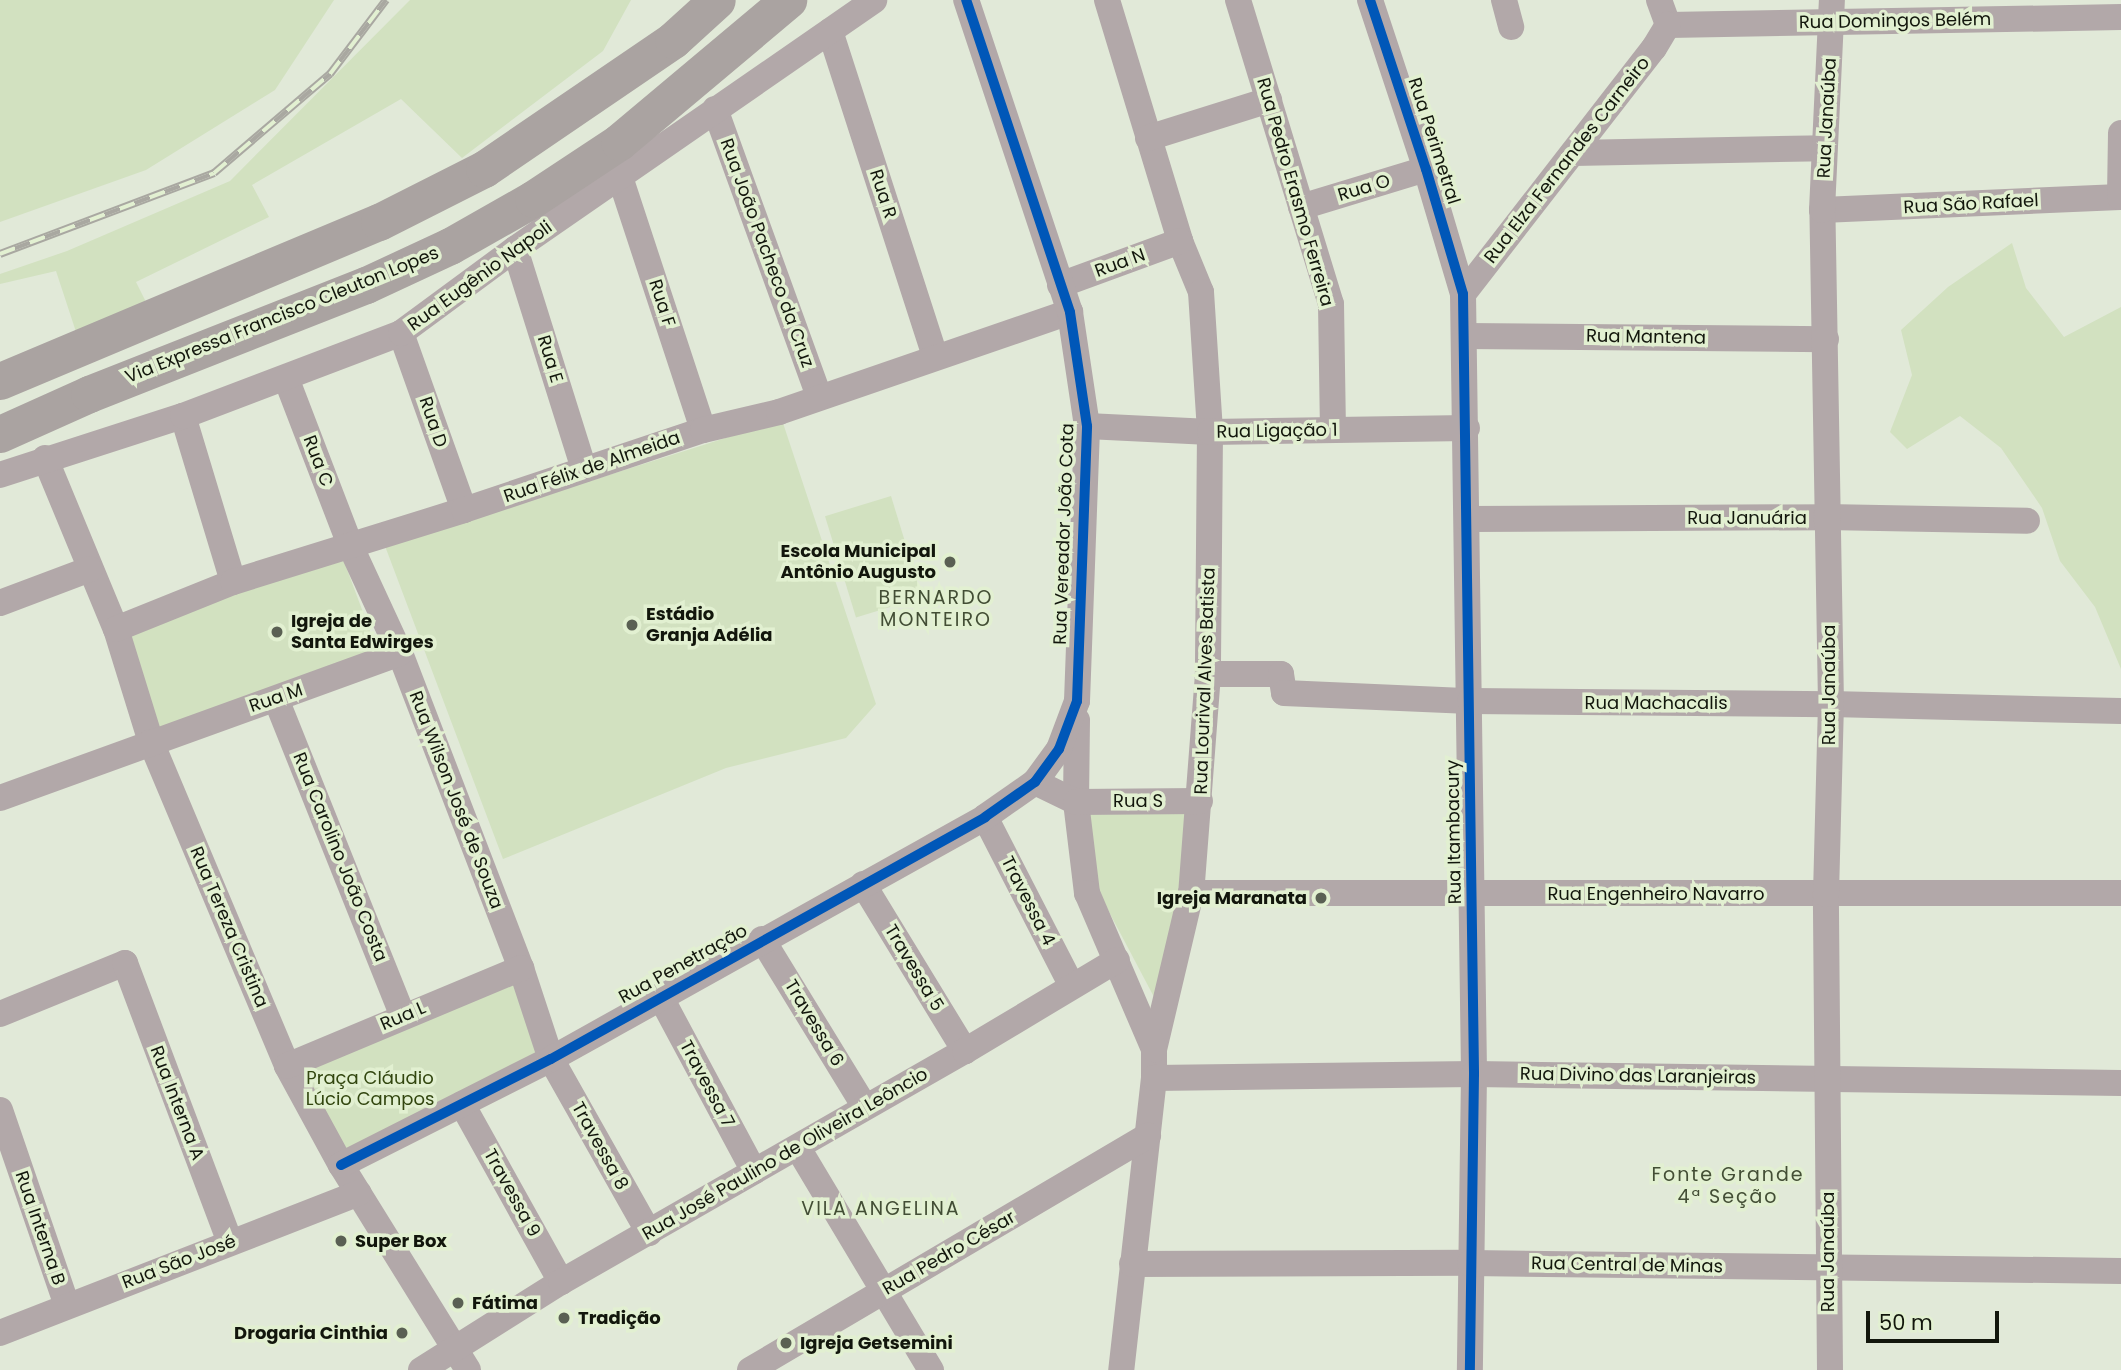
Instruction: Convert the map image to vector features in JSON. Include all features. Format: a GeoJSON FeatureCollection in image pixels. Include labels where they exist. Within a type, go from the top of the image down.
{"type":"FeatureCollection","features":[{"type":"Feature","properties":{"kind":"highway"},"geometry":{"type":"LineString","coordinates":[[0,381],[379,222],[484,169],[673,40],[717,0]]}},
{"type":"Feature","properties":{"kind":"highway","name":"Via Expressa Francisco Cleuton Lopes"},"geometry":{"type":"LineString","coordinates":[[0,434],[89,394],[366,285],[450,246],[533,199],[619,142],[788,0]]}},
{"type":"Feature","properties":{"kind":"street","name":"Rua Eugênio Napoli"},"geometry":{"type":"LineString","coordinates":[[0,475],[45,458],[183,416],[401,332],[515,249],[874,0]]}},
{"type":"Feature","properties":{"kind":"street","name":"Rua Vereador João Cota"},"geometry":{"type":"LineString","coordinates":[[966,0],[1070,312],[1087,426],[1077,701],[1059,749],[1035,782]]}},
{"type":"Feature","properties":{"kind":"street","name":"Rua Lourival Alves Batista"},"geometry":{"type":"LineString","coordinates":[[1107,0],[1180,241],[1201,292],[1210,432],[1208,674],[1200,801],[1191,893],[1154,1049],[1154,1078],[1121,1370]]}},
{"type":"Feature","properties":{"kind":"street","name":"Rua Pedro Erasmo Ferreira"},"geometry":{"type":"LineString","coordinates":[[1238,0],[1331,304],[1333,430]]}},
{"type":"Feature","properties":{"kind":"street"},"geometry":{"type":"LineString","coordinates":[[1504,0],[1511,27]]}},
{"type":"Feature","properties":{"kind":"street","name":"Rua Perimetral"},"geometry":{"type":"LineString","coordinates":[[1377,2],[1463,294]]}},
{"type":"Feature","properties":{"kind":"street","name":"Rua Domingos Belém"},"geometry":{"type":"LineString","coordinates":[[1664,12],[1833,11],[2121,17]]}},
{"type":"Feature","properties":{"kind":"street","name":"Rua Janaúba"},"geometry":{"type":"LineString","coordinates":[[1830,1370],[1827,1268],[1826,894],[1831,704],[1822,211],[1833,11]]}},
{"type":"Feature","properties":{"kind":"street","name":"Rua Elza Fernandes Carneiro"},"geometry":{"type":"LineString","coordinates":[[1463,294],[1573,153],[1664,12]]}},
{"type":"Feature","properties":{"kind":"street","name":"Rua R"},"geometry":{"type":"LineString","coordinates":[[830,31],[935,356]]}},
{"type":"Feature","properties":{"kind":"street"},"geometry":{"type":"LineString","coordinates":[[1148,138],[1269,100]]}},
{"type":"Feature","properties":{"kind":"street","name":"Rua João Pacheco da Cruz"},"geometry":{"type":"LineString","coordinates":[[715,109],[819,397]]}},
{"type":"Feature","properties":{"kind":"street"},"geometry":{"type":"LineString","coordinates":[[2120,197],[2121,133]]}},
{"type":"Feature","properties":{"kind":"street"},"geometry":{"type":"LineString","coordinates":[[1573,153],[1824,148]]}},
{"type":"Feature","properties":{"kind":"street","name":"Rua O"},"geometry":{"type":"LineString","coordinates":[[1301,207],[1426,169]]}},
{"type":"Feature","properties":{"kind":"street","name":"Rua F"},"geometry":{"type":"LineString","coordinates":[[620,177],[703,430]]}},
{"type":"Feature","properties":{"kind":"street","name":"Rua São Rafael"},"geometry":{"type":"LineString","coordinates":[[1822,211],[2120,197]]}},
{"type":"Feature","properties":{"kind":"street","name":"Rua N"},"geometry":{"type":"LineString","coordinates":[[1060,285],[1180,241]]}},
{"type":"Feature","properties":{"kind":"street","name":"Rua E"},"geometry":{"type":"LineString","coordinates":[[515,249],[584,469]]}},
{"type":"Feature","properties":{"kind":"street","name":"Rua Itambacury"},"geometry":{"type":"LineString","coordinates":[[1463,294],[1467,428],[1474,1074],[1470,1370]]}},
{"type":"Feature","properties":{"kind":"street","name":"Rua Félix de Almeida"},"geometry":{"type":"LineString","coordinates":[[116,629],[233,582],[464,510],[703,430],[779,412],[935,356],[1070,312]]}},
{"type":"Feature","properties":{"kind":"street","name":"Rua D"},"geometry":{"type":"LineString","coordinates":[[401,332],[464,510]]}},
{"type":"Feature","properties":{"kind":"street","name":"Rua Mantena"},"geometry":{"type":"LineString","coordinates":[[1465,336],[1826,339]]}},
{"type":"Feature","properties":{"kind":"street","name":"Rua C"},"geometry":{"type":"LineString","coordinates":[[286,378],[350,545]]}},
{"type":"Feature","properties":{"kind":"street"},"geometry":{"type":"LineString","coordinates":[[183,416],[233,582]]}},
{"type":"Feature","properties":{"kind":"street","name":"Rua Ligação 1"},"geometry":{"type":"LineString","coordinates":[[1087,426],[1210,432],[1467,428]]}},
{"type":"Feature","properties":{"kind":"street","name":"Rua Tereza Cristina"},"geometry":{"type":"LineString","coordinates":[[45,458],[116,629],[151,742],[287,1066],[341,1165],[461,1360]]}},
{"type":"Feature","properties":{"kind":"street","name":"Rua Januária"},"geometry":{"type":"LineString","coordinates":[[1468,519],[1826,517],[2027,521]]}},
{"type":"Feature","properties":{"kind":"street","name":"Rua Wilson José de Souza"},"geometry":{"type":"LineString","coordinates":[[350,545],[400,653],[521,968],[551,1059]]}},
{"type":"Feature","properties":{"kind":"street"},"geometry":{"type":"LineString","coordinates":[[0,603],[90,569]]}},
{"type":"Feature","properties":{"kind":"street","name":"Rua M"},"geometry":{"type":"LineString","coordinates":[[0,798],[400,653]]}},
{"type":"Feature","properties":{"kind":"street","name":"Rua Machacalis"},"geometry":{"type":"LineString","coordinates":[[1208,674],[1281,674],[1284,693],[1470,701],[1831,704],[2121,711]]}},
{"type":"Feature","properties":{"kind":"street","name":"Rua Carolino João Costa"},"geometry":{"type":"LineString","coordinates":[[276,699],[403,1016]]}},
{"type":"Feature","properties":{"kind":"street"},"geometry":{"type":"LineString","coordinates":[[1077,701],[1076,802],[1087,893],[1154,1049]]}},
{"type":"Feature","properties":{"kind":"street"},"geometry":{"type":"LineString","coordinates":[[1035,782],[1076,802]]}},
{"type":"Feature","properties":{"kind":"street","name":"Rua Penetração"},"geometry":{"type":"LineString","coordinates":[[341,1165],[551,1059],[985,817],[1035,782]]}},
{"type":"Feature","properties":{"kind":"street","name":"Rua S"},"geometry":{"type":"LineString","coordinates":[[1076,802],[1200,801]]}},
{"type":"Feature","properties":{"kind":"street","name":"Travessa 4"},"geometry":{"type":"LineString","coordinates":[[985,817],[1072,986]]}},
{"type":"Feature","properties":{"kind":"street","name":"Travessa 5"},"geometry":{"type":"LineString","coordinates":[[863,884],[965,1051]]}},
{"type":"Feature","properties":{"kind":"street","name":"Rua Engenheiro Navarro"},"geometry":{"type":"LineString","coordinates":[[1191,893],[2121,893]]}},
{"type":"Feature","properties":{"kind":"street","name":"Travessa 6"},"geometry":{"type":"LineString","coordinates":[[762,939],[865,1107]]}},
{"type":"Feature","properties":{"kind":"street","name":"Rua José Paulino de Oliveira Leôncio"},"geometry":{"type":"LineString","coordinates":[[421,1370],[461,1360],[561,1282],[798,1148],[1116,960]]}},
{"type":"Feature","properties":{"kind":"street","name":"Rua Interna A"},"geometry":{"type":"LineString","coordinates":[[0,1014],[125,963],[230,1242]]}},
{"type":"Feature","properties":{"kind":"street","name":"Rua L"},"geometry":{"type":"LineString","coordinates":[[287,1066],[521,968]]}},
{"type":"Feature","properties":{"kind":"street","name":"Travessa 7"},"geometry":{"type":"LineString","coordinates":[[660,996],[754,1171]]}},
{"type":"Feature","properties":{"kind":"street","name":"Travessa 8"},"geometry":{"type":"LineString","coordinates":[[551,1059],[649,1233]]}},
{"type":"Feature","properties":{"kind":"street","name":"Rua Divino das Laranjeiras"},"geometry":{"type":"LineString","coordinates":[[1154,1078],[1474,1074],[2121,1083]]}},
{"type":"Feature","properties":{"kind":"street","name":"Travessa 9"},"geometry":{"type":"LineString","coordinates":[[462,1104],[561,1282]]}},
{"type":"Feature","properties":{"kind":"street","name":"Rua Interna B"},"geometry":{"type":"LineString","coordinates":[[0,1110],[67,1306]]}},
{"type":"Feature","properties":{"kind":"street","name":"Rua Pedro César"},"geometry":{"type":"LineString","coordinates":[[750,1370],[1148,1136]]}},
{"type":"Feature","properties":{"kind":"street"},"geometry":{"type":"LineString","coordinates":[[798,1148],[931,1370]]}},
{"type":"Feature","properties":{"kind":"street","name":"Rua São José"},"geometry":{"type":"LineString","coordinates":[[0,1333],[359,1193]]}},
{"type":"Feature","properties":{"kind":"street","name":"Rua Central de Minas"},"geometry":{"type":"LineString","coordinates":[[1132,1264],[1471,1263],[2121,1271]]}},
{"type":"Feature","properties":{"kind":"green space"},"geometry":{"type":"Polygon","coordinates":[[[0,0],[334,0],[275,90],[146,170],[0,222],[0,0]]]}},
{"type":"Feature","properties":{"kind":"green space"},"geometry":{"type":"Polygon","coordinates":[[[410,0],[631,0],[603,51],[462,158],[401,99],[252,185],[269,217],[136,282],[146,302],[78,338],[56,271],[0,284],[0,274],[67,251],[230,181],[410,0]]]}},
{"type":"Feature","properties":{"kind":"green space"},"geometry":{"type":"Polygon","coordinates":[[[2012,243],[2026,288],[2064,337],[2121,307],[2121,669],[2095,607],[2060,561],[2042,508],[2001,448],[1960,416],[1907,449],[1890,432],[1912,375],[1901,330],[1948,287],[2012,243]]]}},
{"type":"Feature","properties":{"kind":"green space","name":"Estádio Granja Adélia"},"geometry":{"type":"Polygon","coordinates":[[[782,420],[876,704],[846,738],[726,768],[503,859],[385,546],[782,420]]]}},
{"type":"Feature","properties":{"kind":"green space"},"geometry":{"type":"Polygon","coordinates":[[[891,496],[922,597],[856,618],[825,516],[891,496]]]}},
{"type":"Feature","properties":{"kind":"green space"},"geometry":{"type":"Polygon","coordinates":[[[342,556],[379,655],[146,733],[126,677],[132,627],[342,556]]]}},
{"type":"Feature","properties":{"kind":"green space"},"geometry":{"type":"Polygon","coordinates":[[[1088,808],[1191,813],[1185,890],[1154,997],[1098,891],[1088,808]]]}},
{"type":"Feature","properties":{"kind":"green space","name":"Praça Cláudio Lúcio Campos"},"geometry":{"type":"Polygon","coordinates":[[[511,976],[542,1054],[348,1154],[298,1067],[511,976]]]}},
{"type":"Feature","properties":{"kind":"railway"},"geometry":{"type":"LineString","coordinates":[[0,254],[214,173],[330,74],[386,0]]}},
{"type":"Feature","properties":{"kind":"cycle path"},"geometry":{"type":"LineString","coordinates":[[341,1165],[551,1059],[985,817],[1035,782],[1059,749],[1077,701],[1087,426],[1070,312],[966,0]]}},
{"type":"Feature","properties":{"kind":"cycle path"},"geometry":{"type":"LineString","coordinates":[[1370,0],[1426,169],[1463,294],[1474,1074],[1470,1370]]}},
{"type":"Feature","properties":{"kind":"place","name":"Escola Municipal Antônio Augusto"},"geometry":{"type":"Point","coordinates":[950,562]}},
{"type":"Feature","properties":{"kind":"place","name":"Estádio Granja Adélia"},"geometry":{"type":"Point","coordinates":[632,625]}},
{"type":"Feature","properties":{"kind":"place","name":"Igreja de Santa Edwirges"},"geometry":{"type":"Point","coordinates":[277,632]}},
{"type":"Feature","properties":{"kind":"place","name":"Igreja Maranata"},"geometry":{"type":"Point","coordinates":[1321,898]}},
{"type":"Feature","properties":{"kind":"place","name":"Super Box"},"geometry":{"type":"Point","coordinates":[341,1241]}},
{"type":"Feature","properties":{"kind":"place","name":"Fátima"},"geometry":{"type":"Point","coordinates":[458,1303]}},
{"type":"Feature","properties":{"kind":"place","name":"Tradição"},"geometry":{"type":"Point","coordinates":[564,1318]}},
{"type":"Feature","properties":{"kind":"place","name":"Drogaria Cinthia"},"geometry":{"type":"Point","coordinates":[402,1333]}},
{"type":"Feature","properties":{"kind":"place","name":"Igreja Getsemini"},"geometry":{"type":"Point","coordinates":[786,1343]}},
{"type":"Feature","properties":{"kind":"district","name":"BERNARDO MONTEIRO"},"geometry":{"type":"Point","coordinates":[936,609]}},
{"type":"Feature","properties":{"kind":"district","name":"Fonte Grande 4ª Seção"},"geometry":{"type":"Point","coordinates":[1728,1186]}},
{"type":"Feature","properties":{"kind":"district","name":"VILA ANGELINA"},"geometry":{"type":"Point","coordinates":[881,1209]}}]}
